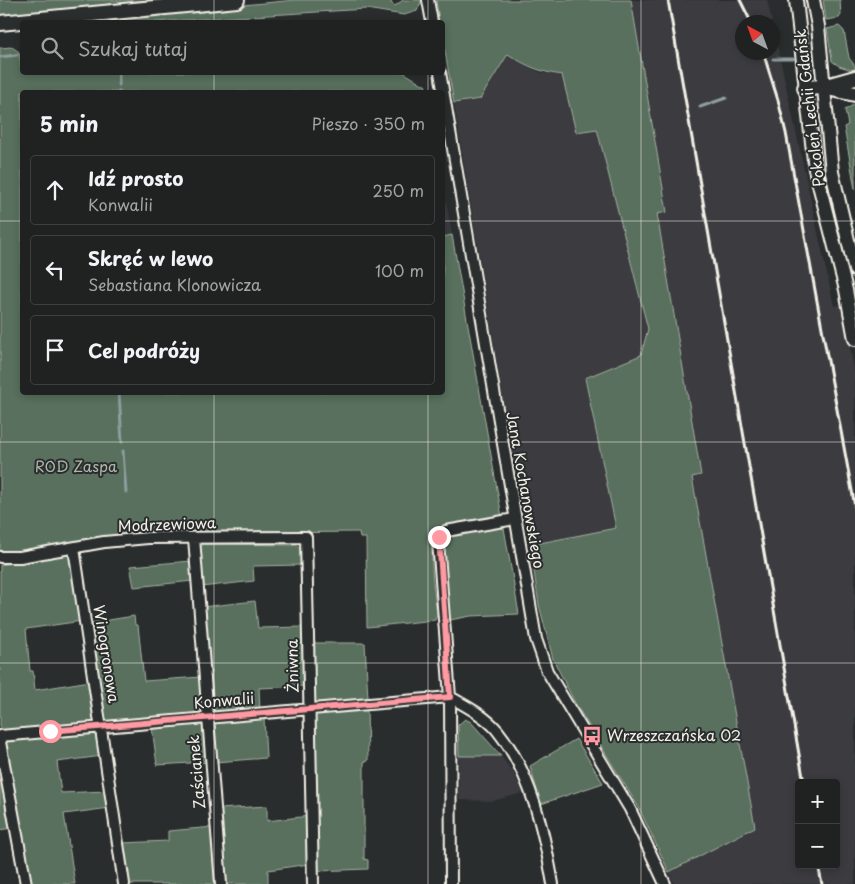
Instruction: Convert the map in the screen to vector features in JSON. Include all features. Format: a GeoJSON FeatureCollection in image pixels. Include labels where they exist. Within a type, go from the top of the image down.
{"type":"FeatureCollection","features":[{"type":"Feature","properties":{"kind":"main road"},"geometry":{"type":"LineString","coordinates":[[40,20],[237,0]]}},
{"type":"Feature","properties":{"kind":"main road"},"geometry":{"type":"LineString","coordinates":[[0,24],[20,22]]}},
{"type":"Feature","properties":{"kind":"main road"},"geometry":{"type":"LineString","coordinates":[[805,88],[824,87],[855,78]]}},
{"type":"Feature","properties":{"kind":"main road"},"geometry":{"type":"LineString","coordinates":[[824,87],[855,94]]}},
{"type":"Feature","properties":{"kind":"street"},"geometry":{"type":"LineString","coordinates":[[428,0],[432,20]]}},
{"type":"Feature","properties":{"kind":"street","name":"Pokoleń Lechii Gdańsk"},"geometry":{"type":"LineString","coordinates":[[796,0],[814,169],[846,290],[855,339]]}},
{"type":"Feature","properties":{"kind":"street","name":"Pokoleń Lechii Gdańsk"},"geometry":{"type":"LineString","coordinates":[[813,0],[832,172],[855,270]]}},
{"type":"Feature","properties":{"kind":"street","name":"Jana Kochanowskiego"},"geometry":{"type":"LineString","coordinates":[[441,75],[443,90]]}},
{"type":"Feature","properties":{"kind":"street","name":"Jana Kochanowskiego"},"geometry":{"type":"LineString","coordinates":[[445,102],[536,639],[542,659],[554,684],[630,808],[665,884]]}},
{"type":"Feature","properties":{"kind":"street"},"geometry":{"type":"LineString","coordinates":[[451,884],[450,697],[439,537],[446,531],[515,519]]}},
{"type":"Feature","properties":{"kind":"street","name":"Modrzewiowa"},"geometry":{"type":"LineString","coordinates":[[0,557],[20,557],[141,538],[306,537]]}},
{"type":"Feature","properties":{"kind":"street","name":"Żniwna"},"geometry":{"type":"LineString","coordinates":[[306,537],[313,884]]}},
{"type":"Feature","properties":{"kind":"street","name":"Zaścianek"},"geometry":{"type":"LineString","coordinates":[[194,538],[221,884]]}},
{"type":"Feature","properties":{"kind":"street","name":"Winogronowa"},"geometry":{"type":"LineString","coordinates":[[74,548],[124,884]]}},
{"type":"Feature","properties":{"kind":"street"},"geometry":{"type":"LineString","coordinates":[[450,697],[476,712],[496,730],[513,756],[529,788],[553,884]]}},
{"type":"Feature","properties":{"kind":"street","name":"Konwalii"},"geometry":{"type":"LineString","coordinates":[[0,736],[450,697]]}},
{"type":"Feature","properties":{"kind":"street"},"geometry":{"type":"LineString","coordinates":[[0,742],[26,884]]}},
{"type":"Feature","properties":{"kind":"shaded area"},"geometry":{"type":"Polygon","coordinates":[[[631,0],[767,0],[770,15],[735,15],[735,60],[780,60],[780,58],[834,306],[842,305],[855,374],[855,884],[674,884],[669,872],[755,827],[692,477],[701,475],[657,214],[667,212],[631,0]]]}},
{"type":"Feature","properties":{"kind":"shaded area"},"geometry":{"type":"Polygon","coordinates":[[[508,54],[526,66],[542,73],[562,75],[576,132],[597,129],[648,329],[641,355],[585,378],[616,529],[530,545],[519,485],[517,483],[454,104],[480,99],[508,54]]]}},
{"type":"Feature","properties":{"kind":"shaded area"},"geometry":{"type":"Polygon","coordinates":[[[445,194],[452,235],[445,237],[445,194]]]}},
{"type":"Feature","properties":{"kind":"shaded area"},"geometry":{"type":"Polygon","coordinates":[[[459,756],[501,756],[515,775],[523,793],[492,801],[459,800],[459,756]]]}},
{"type":"Feature","properties":{"kind":"green space"},"geometry":{"type":"Polygon","coordinates":[[[0,0],[168,0],[0,17],[0,0]]]}},
{"type":"Feature","properties":{"kind":"green space"},"geometry":{"type":"Polygon","coordinates":[[[295,0],[391,0],[391,3],[395,6],[403,0],[422,0],[417,11],[404,15],[366,9],[187,20],[88,20],[295,0]]]}},
{"type":"Feature","properties":{"kind":"green space"},"geometry":{"type":"Polygon","coordinates":[[[436,0],[631,0],[667,212],[657,214],[701,475],[692,477],[755,827],[669,872],[639,808],[575,703],[553,659],[539,605],[530,545],[616,528],[585,378],[641,355],[648,329],[597,129],[576,132],[562,75],[534,68],[508,54],[480,99],[454,103],[445,51],[445,20],[439,20],[436,0]]]}},
{"type":"Feature","properties":{"kind":"green space"},"geometry":{"type":"Polygon","coordinates":[[[823,0],[840,0],[841,15],[839,18],[826,20],[823,0]]]}},
{"type":"Feature","properties":{"kind":"green space"},"geometry":{"type":"Polygon","coordinates":[[[839,26],[844,31],[849,58],[855,66],[855,71],[839,66],[832,61],[827,29],[839,26]]]}},
{"type":"Feature","properties":{"kind":"green space","name":"ROD Zaspa"},"geometry":{"type":"Polygon","coordinates":[[[12,47],[19,52],[20,75],[408,75],[426,86],[424,90],[20,90],[20,395],[445,395],[445,237],[452,235],[502,517],[458,523],[445,527],[438,533],[432,554],[437,615],[435,620],[367,627],[366,538],[360,538],[359,532],[147,534],[20,554],[16,552],[0,554],[0,48],[12,47]]]}},
{"type":"Feature","properties":{"kind":"green space"},"geometry":{"type":"Polygon","coordinates":[[[855,104],[855,189],[844,127],[848,125],[845,110],[855,104]]]}},
{"type":"Feature","properties":{"kind":"green space"},"geometry":{"type":"Polygon","coordinates":[[[504,528],[519,614],[471,616],[450,620],[443,539],[450,533],[504,528]]]}},
{"type":"Feature","properties":{"kind":"green space"},"geometry":{"type":"Polygon","coordinates":[[[203,544],[297,545],[303,553],[303,565],[253,566],[254,581],[201,587],[198,550],[203,544]]]}},
{"type":"Feature","properties":{"kind":"green space"},"geometry":{"type":"Polygon","coordinates":[[[65,554],[72,558],[82,621],[26,629],[30,671],[33,671],[35,690],[90,681],[96,718],[91,724],[3,731],[0,726],[0,565],[65,554]]]}},
{"type":"Feature","properties":{"kind":"green space"},"geometry":{"type":"Polygon","coordinates":[[[192,561],[193,581],[134,587],[130,566],[192,561]]]}},
{"type":"Feature","properties":{"kind":"green space"},"geometry":{"type":"Polygon","coordinates":[[[255,601],[258,628],[304,627],[305,686],[259,688],[260,711],[214,715],[211,711],[202,607],[255,601]]]}},
{"type":"Feature","properties":{"kind":"green space"},"geometry":{"type":"Polygon","coordinates":[[[134,616],[135,625],[138,625],[144,681],[201,677],[204,712],[202,716],[108,723],[104,718],[90,623],[134,616]]]}},
{"type":"Feature","properties":{"kind":"green space"},"geometry":{"type":"Polygon","coordinates":[[[312,643],[365,643],[368,699],[319,704],[314,701],[312,643]]]}},
{"type":"Feature","properties":{"kind":"green space"},"geometry":{"type":"Polygon","coordinates":[[[367,707],[368,761],[364,762],[364,859],[368,860],[368,869],[317,871],[313,712],[367,707]]]}},
{"type":"Feature","properties":{"kind":"green space"},"geometry":{"type":"Polygon","coordinates":[[[264,718],[266,758],[215,762],[212,728],[215,723],[264,718]]]}},
{"type":"Feature","properties":{"kind":"green space"},"geometry":{"type":"Polygon","coordinates":[[[465,719],[471,722],[501,756],[459,756],[458,725],[465,719]]]}},
{"type":"Feature","properties":{"kind":"green space"},"geometry":{"type":"Polygon","coordinates":[[[200,723],[205,728],[208,762],[157,765],[152,727],[200,723]]]}},
{"type":"Feature","properties":{"kind":"green space"},"geometry":{"type":"Polygon","coordinates":[[[93,731],[99,738],[102,756],[57,762],[61,793],[107,791],[110,808],[64,814],[75,884],[29,884],[4,748],[9,739],[93,731]]]}},
{"type":"Feature","properties":{"kind":"green space"},"geometry":{"type":"Polygon","coordinates":[[[576,739],[603,783],[541,804],[530,766],[576,739]]]}},
{"type":"Feature","properties":{"kind":"green space"},"geometry":{"type":"Polygon","coordinates":[[[0,763],[12,828],[0,830],[0,763]]]}},
{"type":"Feature","properties":{"kind":"green space"},"geometry":{"type":"Polygon","coordinates":[[[267,806],[267,821],[309,816],[309,864],[268,870],[268,884],[226,884],[219,809],[267,806]]]}},
{"type":"Feature","properties":{"kind":"green space"},"geometry":{"type":"Polygon","coordinates":[[[214,827],[219,884],[128,884],[122,843],[168,841],[168,831],[214,827]]]}},
{"type":"Feature","properties":{"kind":"waterway"},"geometry":{"type":"LineString","coordinates":[[0,57],[17,55]]}},
{"type":"Feature","properties":{"kind":"waterway"},"geometry":{"type":"LineString","coordinates":[[780,59],[793,59]]}},
{"type":"Feature","properties":{"kind":"waterway"},"geometry":{"type":"LineString","coordinates":[[119,75],[119,85]]}},
{"type":"Feature","properties":{"kind":"waterway"},"geometry":{"type":"LineString","coordinates":[[700,107],[726,98]]}},
{"type":"Feature","properties":{"kind":"waterway"},"geometry":{"type":"LineString","coordinates":[[119,395],[122,442]]}},
{"type":"Feature","properties":{"kind":"waterway"},"geometry":{"type":"LineString","coordinates":[[123,451],[126,492]]}},
{"type":"Feature","properties":{"kind":"railway"},"geometry":{"type":"LineString","coordinates":[[668,0],[803,779]]}},
{"type":"Feature","properties":{"kind":"railway"},"geometry":{"type":"LineString","coordinates":[[740,0],[748,15]]}},
{"type":"Feature","properties":{"kind":"railway"},"geometry":{"type":"LineString","coordinates":[[766,60],[786,133],[855,507]]}},
{"type":"Feature","properties":{"kind":"railway"},"geometry":{"type":"LineString","coordinates":[[819,869],[822,884]]}},
{"type":"Feature","properties":{"kind":"place","name":"Wrzeszczańska 02"},"geometry":{"type":"Point","coordinates":[592,736]}},
{"type":"Feature","properties":{"kind":"route"},"geometry":{"type":"LineString","coordinates":[[50,731],[450,697],[439,537]]}}]}
